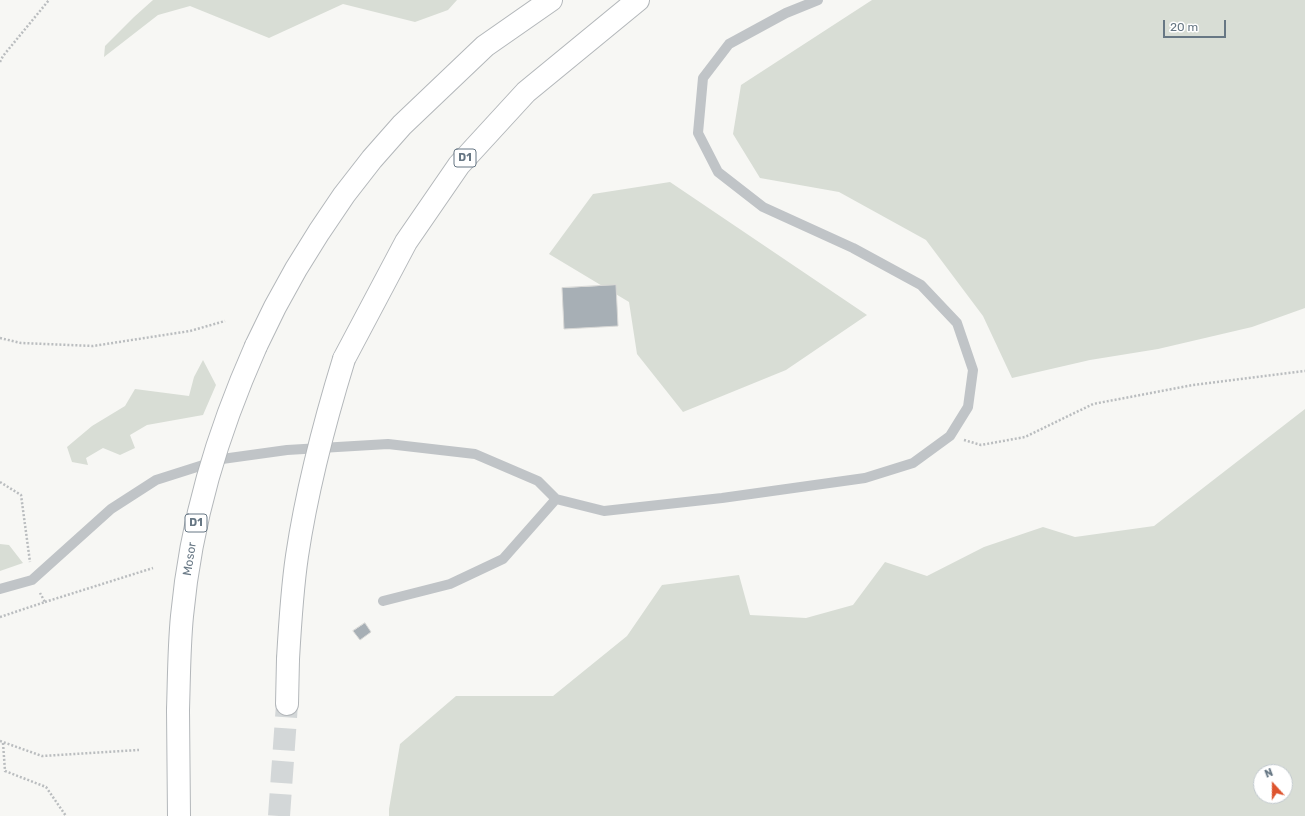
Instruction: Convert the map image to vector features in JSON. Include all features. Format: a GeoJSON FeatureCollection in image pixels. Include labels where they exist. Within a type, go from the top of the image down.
{"type":"FeatureCollection","features":[{"type":"Feature","properties":{"kind":"highway","name":"Mosor"},"geometry":{"type":"LineString","coordinates":[[179,816],[179,663],[182,616],[188,570],[196,524],[207,478],[237,389],[256,346],[296,268],[340,201],[372,159],[402,125],[485,46],[550,0]]}},
{"type":"Feature","properties":{"kind":"highway","name":"D1"},"geometry":{"type":"LineString","coordinates":[[287,704],[288,659],[294,586],[305,507],[316,457],[344,359],[406,242],[459,166],[526,92],[638,0]]}},
{"type":"Feature","properties":{"kind":"lane"},"geometry":{"type":"LineString","coordinates":[[0,589],[32,580],[111,509],[156,480],[222,459],[288,450],[388,444],[475,454],[538,481],[556,499],[604,512],[722,498],[865,478],[913,463],[950,436],[968,408],[973,370],[957,323],[921,285],[853,248],[763,207],[718,172],[698,133],[703,78],[729,44],[786,13],[818,0]]}},
{"type":"Feature","properties":{"kind":"lane"},"geometry":{"type":"LineString","coordinates":[[383,601],[450,584],[503,560],[556,499]]}},
{"type":"Feature","properties":{"kind":"path"},"geometry":{"type":"LineString","coordinates":[[0,62],[3,56],[49,0]]}},
{"type":"Feature","properties":{"kind":"path"},"geometry":{"type":"LineString","coordinates":[[0,338],[21,343],[93,346],[190,331],[225,321]]}},
{"type":"Feature","properties":{"kind":"path"},"geometry":{"type":"LineString","coordinates":[[950,436],[981,445],[1024,437],[1093,404],[1193,385],[1305,371]]}},
{"type":"Feature","properties":{"kind":"path"},"geometry":{"type":"LineString","coordinates":[[0,482],[21,495],[32,580],[46,602]]}},
{"type":"Feature","properties":{"kind":"path"},"geometry":{"type":"LineString","coordinates":[[0,617],[153,568]]}},
{"type":"Feature","properties":{"kind":"path"},"geometry":{"type":"LineString","coordinates":[[66,816],[46,787],[5,771],[2,742],[42,756],[139,750]]}},
{"type":"Feature","properties":{"kind":"shaded area"},"geometry":{"type":"Polygon","coordinates":[[[153,0],[457,0],[448,10],[415,22],[343,4],[269,38],[190,6],[158,15],[104,57],[105,46],[153,0]]]}},
{"type":"Feature","properties":{"kind":"shaded area"},"geometry":{"type":"Polygon","coordinates":[[[872,0],[1305,0],[1305,308],[1252,327],[1158,349],[1090,360],[1012,378],[983,316],[926,240],[839,192],[760,178],[733,134],[741,85],[872,0]]]}},
{"type":"Feature","properties":{"kind":"shaded area"},"geometry":{"type":"Polygon","coordinates":[[[670,182],[867,315],[786,370],[683,412],[637,354],[629,302],[549,254],[593,194],[670,182]]]}},
{"type":"Feature","properties":{"kind":"shaded area"},"geometry":{"type":"Polygon","coordinates":[[[203,360],[216,385],[203,415],[147,425],[130,435],[135,448],[120,455],[103,448],[86,458],[88,465],[72,462],[67,447],[92,426],[125,406],[135,389],[189,396],[194,377],[203,360]]]}},
{"type":"Feature","properties":{"kind":"shaded area"},"geometry":{"type":"Polygon","coordinates":[[[1305,409],[1305,816],[389,816],[400,744],[456,696],[553,696],[627,636],[662,585],[739,575],[750,615],[806,618],[853,605],[885,562],[927,576],[984,547],[1043,527],[1075,537],[1154,526],[1305,409]]]}},
{"type":"Feature","properties":{"kind":"shaded area"},"geometry":{"type":"Polygon","coordinates":[[[0,544],[9,545],[23,563],[0,571],[0,544]]]}},
{"type":"Feature","properties":{"kind":"building"},"geometry":{"type":"Polygon","coordinates":[[[616,285],[618,326],[564,329],[562,288],[616,285]]]}},
{"type":"Feature","properties":{"kind":"building"},"geometry":{"type":"Polygon","coordinates":[[[365,623],[371,632],[360,640],[353,631],[365,623]]]}},
{"type":"Feature","properties":{"kind":"tunnel"},"geometry":{"type":"LineString","coordinates":[[279,816],[287,704]]}}]}
